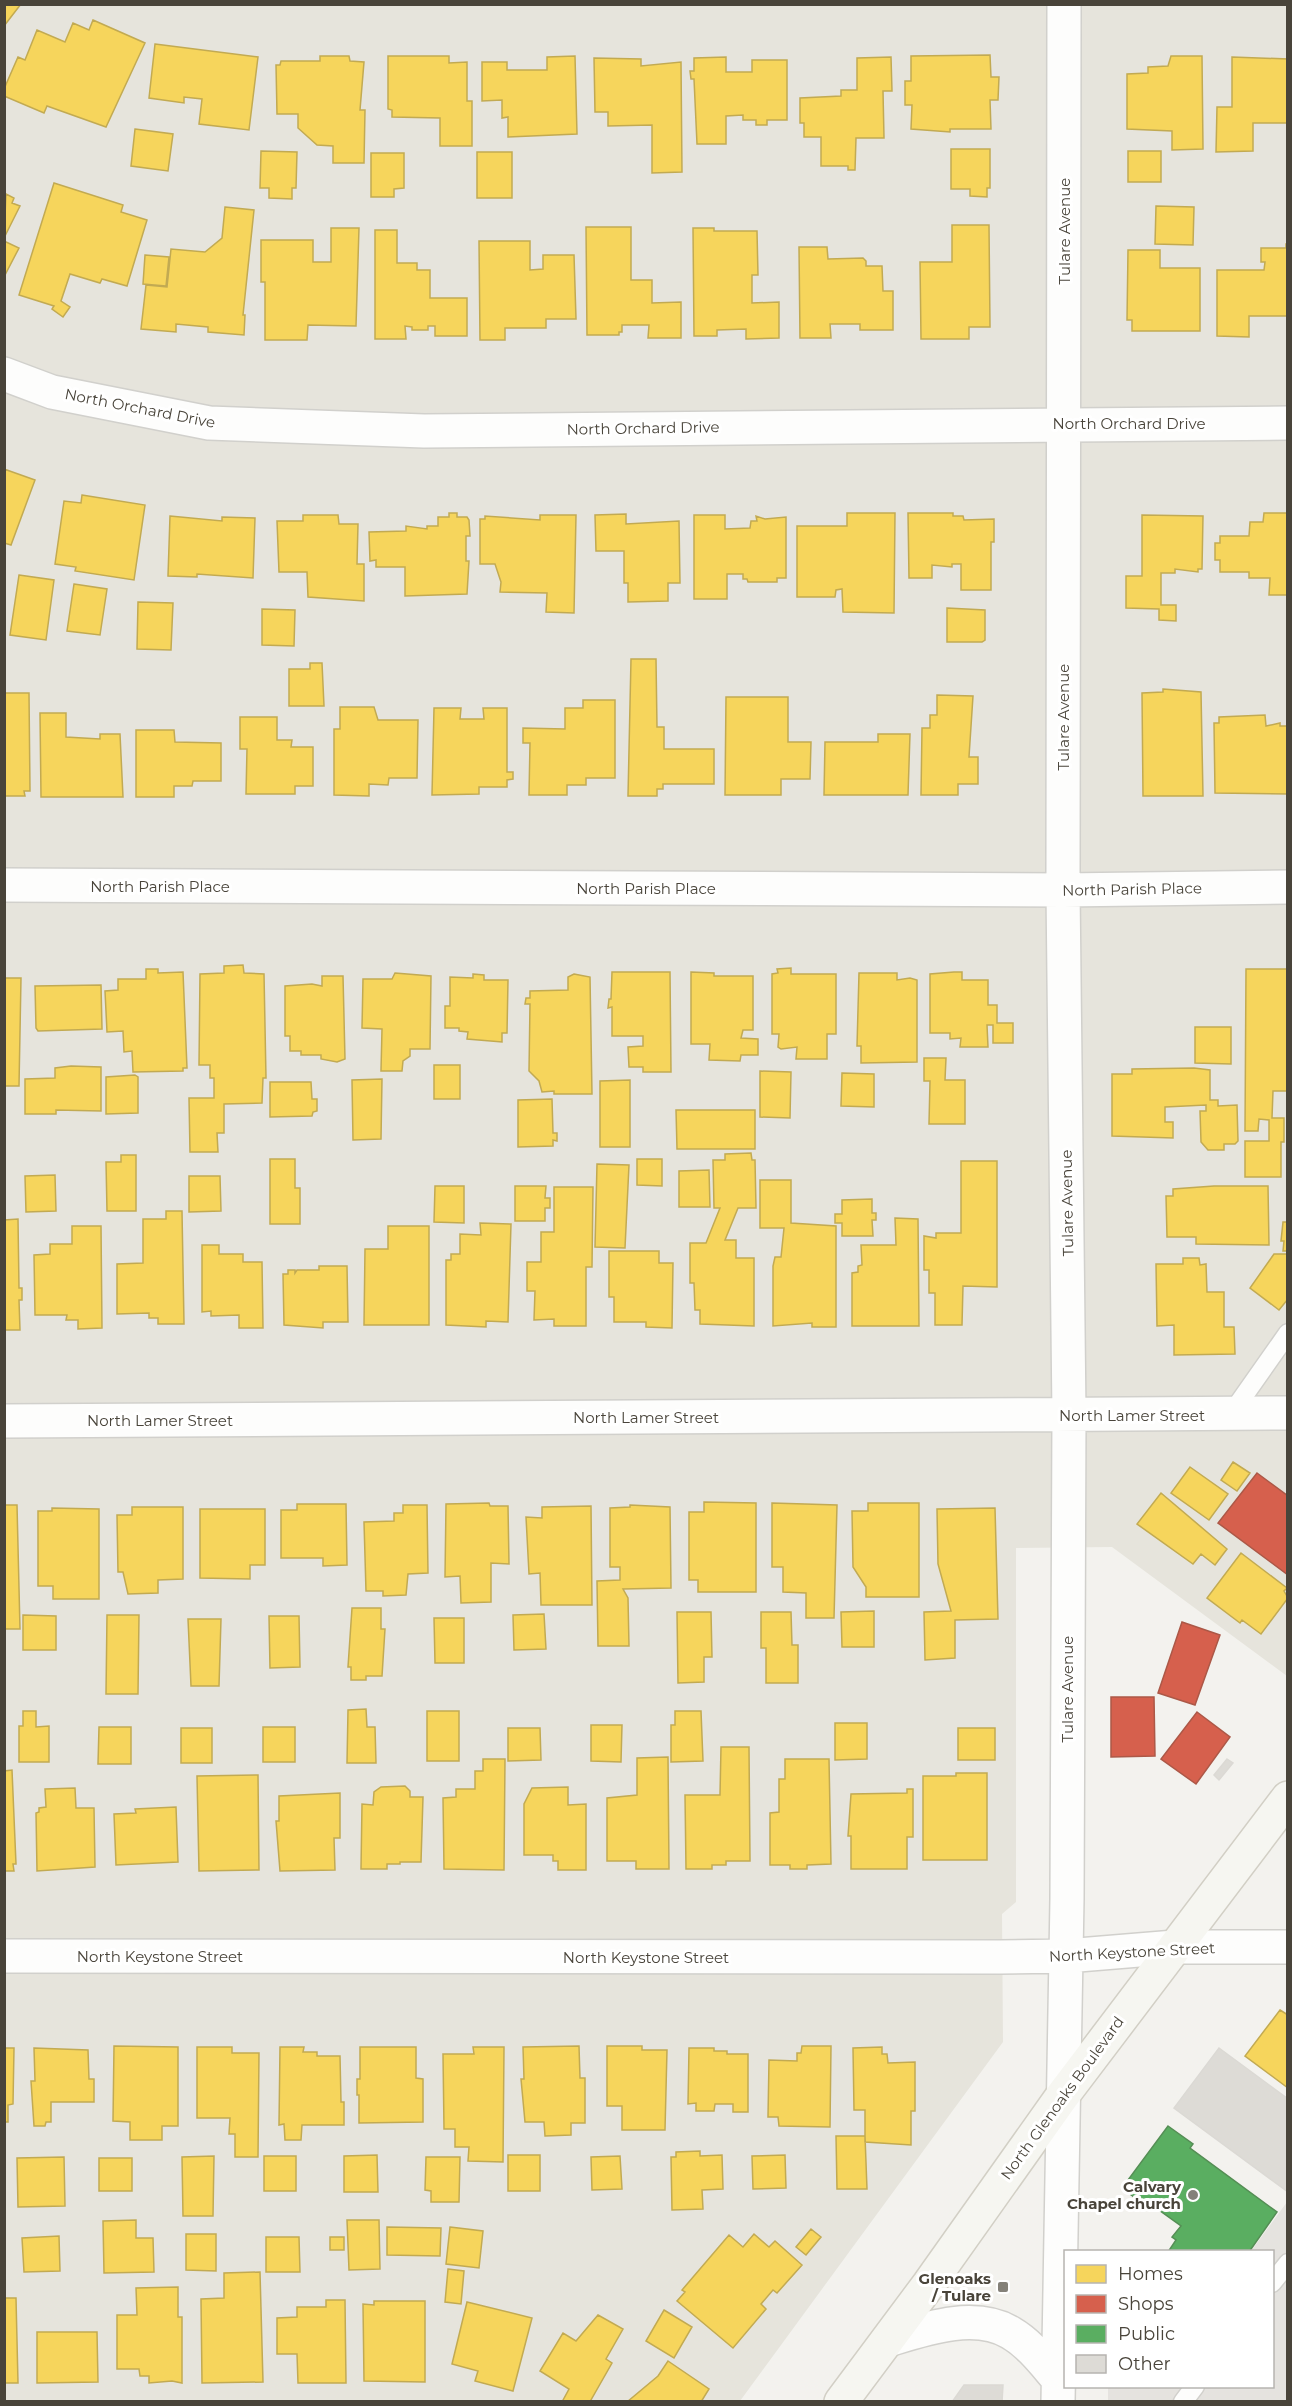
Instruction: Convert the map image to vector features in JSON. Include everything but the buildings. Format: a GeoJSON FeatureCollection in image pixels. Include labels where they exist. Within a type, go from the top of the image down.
{"type":"FeatureCollection","features":[{"type":"Feature","properties":{"kind":"main road","name":"North Glenoaks Boulevard"},"geometry":{"type":"LineString","coordinates":[[841,2402],[1063,2095],[1287,1798]]}},
{"type":"Feature","properties":{"kind":"street","name":"Tulare Avenue"},"geometry":{"type":"LineString","coordinates":[[1058,2390],[1066,1956],[1069,1415],[1063,890],[1064,4]]}},
{"type":"Feature","properties":{"kind":"street","name":"North Orchard Drive"},"geometry":{"type":"LineString","coordinates":[[4,374],[52,392],[209,423],[424,431],[1287,423]]}},
{"type":"Feature","properties":{"kind":"street","name":"North Parish Place"},"geometry":{"type":"LineString","coordinates":[[4,885],[1063,890],[1287,887]]}},
{"type":"Feature","properties":{"kind":"street","name":"North Lamer Street"},"geometry":{"type":"LineString","coordinates":[[4,1421],[1287,1413]]}},
{"type":"Feature","properties":{"kind":"street","name":"North Keystone Street"},"geometry":{"type":"LineString","coordinates":[[4,1956],[1066,1956],[1175,1947],[1287,1947]]}},
{"type":"Feature","properties":{"kind":"street"},"geometry":{"type":"LineString","coordinates":[[888,2340],[936,2326],[984,2324],[1012,2333],[1034,2352],[1058,2390]]}},
{"type":"Feature","properties":{"kind":"lane"},"geometry":{"type":"LineString","coordinates":[[1231,1414],[1287,1333]]}},
{"type":"Feature","properties":{"kind":"lane"},"geometry":{"type":"LineString","coordinates":[[1274,2280],[1287,2263]]}},
{"type":"Feature","properties":{"kind":"lane"},"geometry":{"type":"LineString","coordinates":[[1183,2402],[1193,2388]]}},
{"type":"Feature","properties":{"kind":"shaded area"},"geometry":{"type":"Polygon","coordinates":[[[5,5],[1287,5],[1287,1676],[1112,1547],[1016,1548],[1016,1902],[1002,1914],[1003,2042],[740,2401],[5,2402],[5,5]]]}},
{"type":"Feature","properties":{"kind":"shaded area"},"geometry":{"type":"Polygon","coordinates":[[[1287,2202],[1287,2401],[1108,2401],[1108,2388],[1274,2388],[1274,2250],[1252,2250],[1287,2202]]]}},
{"type":"Feature","properties":{"kind":"place","name":"Calvary Chapel church"},"geometry":{"type":"Point","coordinates":[1193,2195]}},
{"type":"Feature","properties":{"kind":"place","name":"Glenoaks / Tulare"},"geometry":{"type":"Point","coordinates":[1003,2287]}}]}
